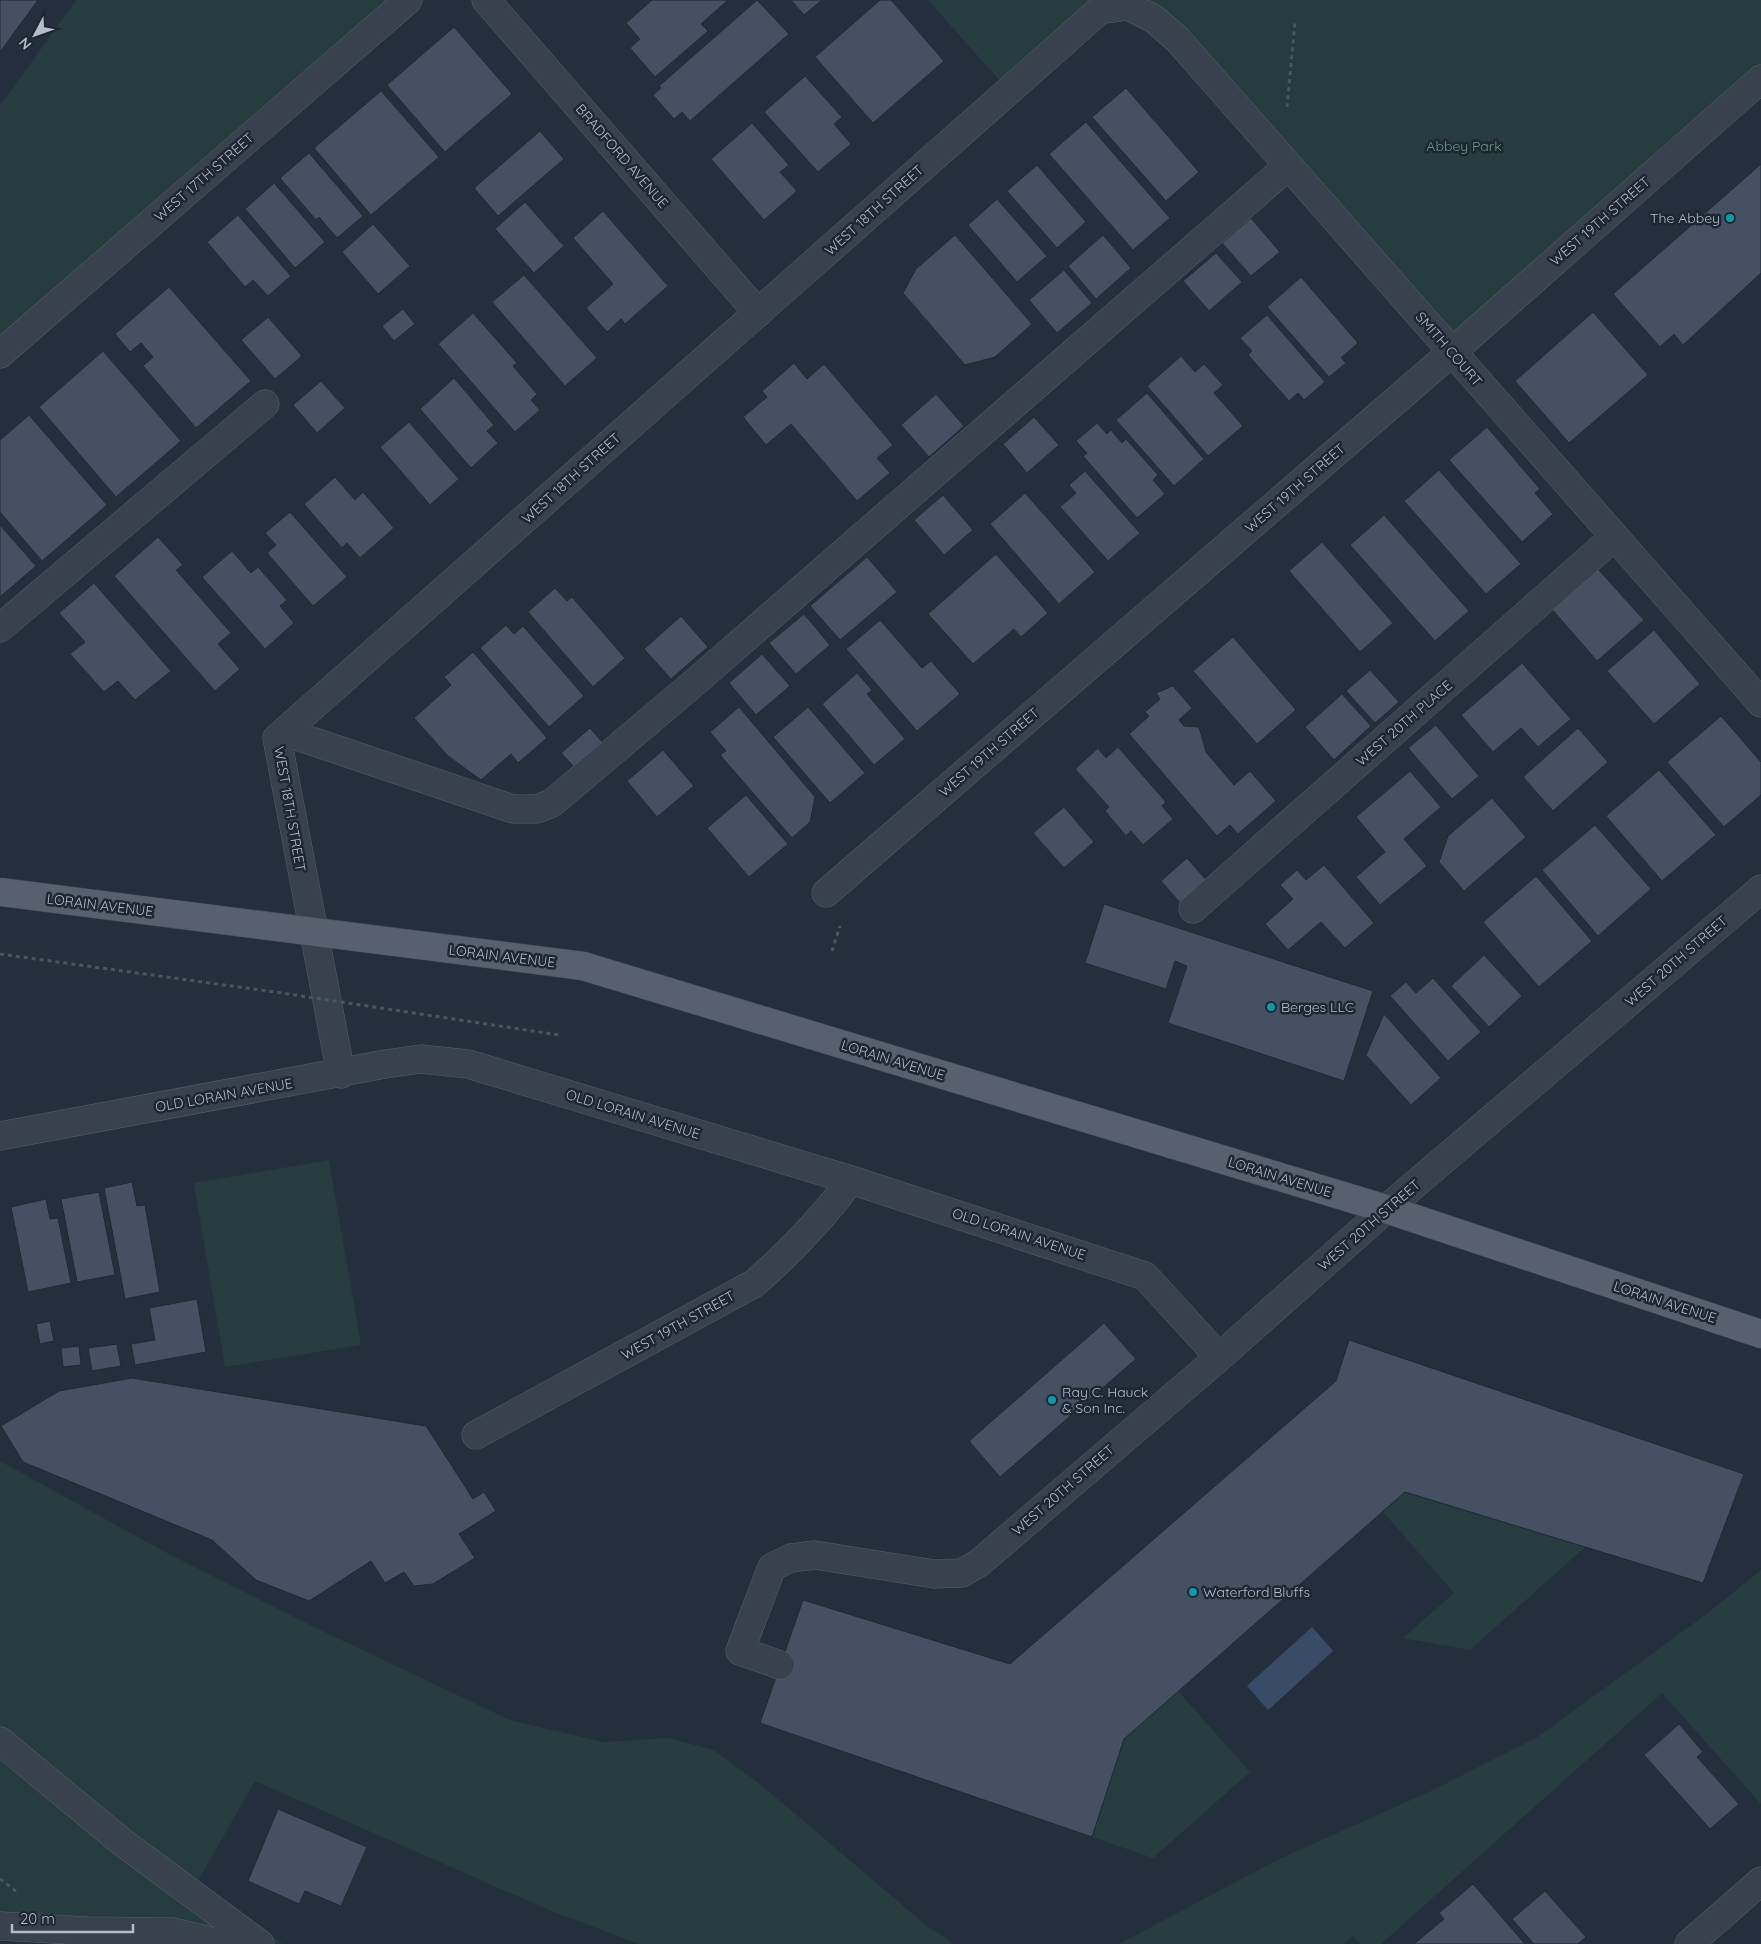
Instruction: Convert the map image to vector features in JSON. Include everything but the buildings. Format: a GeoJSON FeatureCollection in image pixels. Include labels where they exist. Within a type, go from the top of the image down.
{"type":"FeatureCollection","features":[{"type":"Feature","properties":{"kind":"main road","name":"LORAIN AVENUE"},"geometry":{"type":"LineString","coordinates":[[0,892],[583,966],[1386,1208],[1761,1334]]}},
{"type":"Feature","properties":{"kind":"street","name":"WEST 17TH STREET"},"geometry":{"type":"LineString","coordinates":[[0,354],[408,0]]}},
{"type":"Feature","properties":{"kind":"street","name":"BRADFORD AVENUE"},"geometry":{"type":"LineString","coordinates":[[486,0],[758,313]]}},
{"type":"Feature","properties":{"kind":"street","name":"WEST 18TH STREET"},"geometry":{"type":"LineString","coordinates":[[341,1074],[277,738],[1100,10],[1128,6]]}},
{"type":"Feature","properties":{"kind":"street","name":"SMITH COURT"},"geometry":{"type":"LineString","coordinates":[[1128,6],[1154,19],[1178,40],[1761,704]]}},
{"type":"Feature","properties":{"kind":"street","name":"WEST 19TH STREET"},"geometry":{"type":"LineString","coordinates":[[826,893],[1452,352],[1761,79]]}},
{"type":"Feature","properties":{"kind":"street"},"geometry":{"type":"LineString","coordinates":[[284,732],[513,809],[537,809],[552,803],[694,684],[1288,166]]}},
{"type":"Feature","properties":{"kind":"street"},"geometry":{"type":"LineString","coordinates":[[0,628],[265,404]]}},
{"type":"Feature","properties":{"kind":"street","name":"WEST 20TH PLACE"},"geometry":{"type":"LineString","coordinates":[[1193,909],[1614,537]]}},
{"type":"Feature","properties":{"kind":"street","name":"WEST 20TH STREET"},"geometry":{"type":"LineString","coordinates":[[780,1665],[740,1651],[772,1566],[791,1558],[815,1555],[934,1574],[962,1573],[979,1563],[1219,1357],[1386,1208],[1761,889]]}},
{"type":"Feature","properties":{"kind":"street","name":"OLD LORAIN AVENUE"},"geometry":{"type":"LineString","coordinates":[[0,1136],[421,1059],[468,1064],[851,1180],[1145,1276],[1219,1357]]}},
{"type":"Feature","properties":{"kind":"street","name":"WEST 19TH STREET"},"geometry":{"type":"LineString","coordinates":[[476,1435],[755,1283],[792,1250],[830,1208],[851,1180]]}},
{"type":"Feature","properties":{"kind":"street"},"geometry":{"type":"LineString","coordinates":[[0,1741],[122,1842],[260,1944]]}},
{"type":"Feature","properties":{"kind":"street"},"geometry":{"type":"LineString","coordinates":[[1689,1944],[1761,1881]]}},
{"type":"Feature","properties":{"kind":"street"},"geometry":{"type":"LineString","coordinates":[[0,1926],[86,1931],[174,1932],[223,1944]]}},
{"type":"Feature","properties":{"kind":"path"},"geometry":{"type":"LineString","coordinates":[[1287,107],[1295,22]]}},
{"type":"Feature","properties":{"kind":"path"},"geometry":{"type":"LineString","coordinates":[[832,951],[840,925]]}},
{"type":"Feature","properties":{"kind":"path"},"geometry":{"type":"LineString","coordinates":[[0,954],[275,992],[558,1036]]}},
{"type":"Feature","properties":{"kind":"green space"},"geometry":{"type":"Polygon","coordinates":[[[76,0],[408,0],[0,354],[0,106],[76,0]]]}},
{"type":"Feature","properties":{"kind":"green space","name":"Abbey Park"},"geometry":{"type":"Polygon","coordinates":[[[928,0],[1761,0],[1761,79],[1452,352],[1128,6],[1009,91],[928,0]]]}},
{"type":"Feature","properties":{"kind":"green space"},"geometry":{"type":"Polygon","coordinates":[[[329,1160],[361,1345],[225,1367],[194,1183],[329,1160]]]}},
{"type":"Feature","properties":{"kind":"green space"},"geometry":{"type":"Polygon","coordinates":[[[0,1461],[165,1552],[314,1627],[510,1720],[603,1742],[668,1738],[714,1750],[761,1785],[927,1926],[954,1944],[639,1944],[549,1910],[255,1781],[195,1886],[283,1944],[0,1918],[0,1461]]]}},
{"type":"Feature","properties":{"kind":"green space"},"geometry":{"type":"Polygon","coordinates":[[[1405,1492],[1585,1547],[1470,1650],[1403,1638],[1454,1593],[1383,1512],[1405,1492]]]}},
{"type":"Feature","properties":{"kind":"green space"},"geometry":{"type":"Polygon","coordinates":[[[1761,1570],[1761,1804],[1662,1693],[1381,1944],[1360,1944],[1353,1936],[1343,1944],[1119,1944],[1277,1860],[1433,1790],[1536,1738],[1704,1616],[1761,1570]]]}},
{"type":"Feature","properties":{"kind":"green space"},"geometry":{"type":"Polygon","coordinates":[[[1178,1691],[1250,1772],[1153,1858],[1092,1837],[1124,1739],[1178,1691]]]}},
{"type":"Feature","properties":{"kind":"water"},"geometry":{"type":"Polygon","coordinates":[[[1312,1627],[1333,1651],[1268,1710],[1247,1686],[1312,1627]]]}},
{"type":"Feature","properties":{"kind":"place","name":"The Abbey"},"geometry":{"type":"Point","coordinates":[1730,218]}},
{"type":"Feature","properties":{"kind":"place","name":"Berges LLC"},"geometry":{"type":"Point","coordinates":[1271,1007]}},
{"type":"Feature","properties":{"kind":"place","name":"Ray C. Hauck & Son Inc."},"geometry":{"type":"Point","coordinates":[1052,1400]}},
{"type":"Feature","properties":{"kind":"place","name":"Waterford Bluffs"},"geometry":{"type":"Point","coordinates":[1193,1592]}}]}
